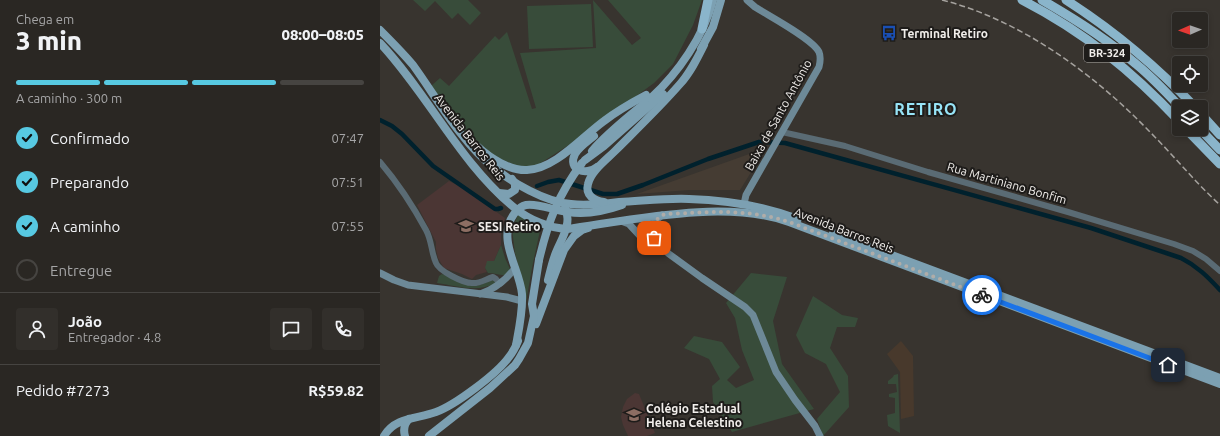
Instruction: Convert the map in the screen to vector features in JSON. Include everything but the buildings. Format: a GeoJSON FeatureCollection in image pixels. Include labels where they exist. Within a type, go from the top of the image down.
{"type":"FeatureCollection","features":[{"type":"Feature","properties":{"kind":"highway"},"geometry":{"type":"LineString","coordinates":[[702,28],[708,0]]}},
{"type":"Feature","properties":{"kind":"highway","name":"BR-324"},"geometry":{"type":"LineString","coordinates":[[1022,0],[1060,22],[1109,55],[1145,87],[1172,114]]}},
{"type":"Feature","properties":{"kind":"highway","name":"BR-324"},"geometry":{"type":"LineString","coordinates":[[1042,0],[1086,26],[1114,46],[1137,64],[1173,100]]}},
{"type":"Feature","properties":{"kind":"highway"},"geometry":{"type":"LineString","coordinates":[[1049,0],[1093,19]]}},
{"type":"Feature","properties":{"kind":"highway"},"geometry":{"type":"LineString","coordinates":[[1066,0],[1151,64],[1188,100]]}},
{"type":"Feature","properties":{"kind":"highway"},"geometry":{"type":"LineString","coordinates":[[1208,122],[1220,135]]}},
{"type":"Feature","properties":{"kind":"highway"},"geometry":{"type":"LineString","coordinates":[[1193,136],[1220,164]]}},
{"type":"Feature","properties":{"kind":"highway"},"geometry":{"type":"LineString","coordinates":[[1207,136],[1220,150]]}},
{"type":"Feature","properties":{"kind":"main road"},"geometry":{"type":"LineString","coordinates":[[384,436],[395,424],[410,418],[435,413],[456,402],[499,368],[510,356],[516,346],[532,304],[545,234],[566,185],[601,140],[653,96],[687,56],[702,28],[713,0]]}},
{"type":"Feature","properties":{"kind":"main road"},"geometry":{"type":"LineString","coordinates":[[718,12],[721,0]]}},
{"type":"Feature","properties":{"kind":"main road"},"geometry":{"type":"LineString","coordinates":[[618,202],[595,200],[589,195],[588,192],[588,184],[590,179],[604,162],[680,84],[693,66],[704,45],[724,0]]}},
{"type":"Feature","properties":{"kind":"main road","name":"Baixa de Santo Antônio"},"geometry":{"type":"LineString","coordinates":[[744,204],[746,195],[819,67],[819,53],[809,41],[755,7],[747,0]]}},
{"type":"Feature","properties":{"kind":"main road","name":"Avenida Barros Reis"},"geometry":{"type":"LineString","coordinates":[[380,30],[412,64],[461,134],[485,160],[494,168],[530,190],[552,200],[570,204],[588,205],[688,199],[717,200],[744,204],[781,213],[1220,378]]}},
{"type":"Feature","properties":{"kind":"main road","name":"Avenida Barros Reis"},"geometry":{"type":"LineString","coordinates":[[380,43],[405,72],[466,156],[499,193],[517,210],[541,224],[567,229],[662,216],[700,213],[729,212],[759,214],[789,222],[1220,384]]}},
{"type":"Feature","properties":{"kind":"main road"},"geometry":{"type":"LineString","coordinates":[[584,162],[659,98],[681,75],[704,45]]}},
{"type":"Feature","properties":{"kind":"main road"},"geometry":{"type":"LineString","coordinates":[[604,162],[594,170],[584,172],[574,166],[573,159],[579,149],[646,95],[665,82]]}},
{"type":"Feature","properties":{"kind":"main road"},"geometry":{"type":"LineString","coordinates":[[461,134],[482,151],[519,170],[539,168],[553,162],[623,108],[646,95]]}},
{"type":"Feature","properties":{"kind":"main road"},"geometry":{"type":"LineString","coordinates":[[499,193],[509,194],[515,190],[515,184],[512,179]]}},
{"type":"Feature","properties":{"kind":"main road"},"geometry":{"type":"LineString","coordinates":[[540,312],[555,256],[567,229],[566,208],[552,200]]}},
{"type":"Feature","properties":{"kind":"main road"},"geometry":{"type":"LineString","coordinates":[[516,346],[522,301],[520,283],[510,255],[508,234],[510,219],[517,210],[531,205],[567,212],[599,212],[632,202]]}},
{"type":"Feature","properties":{"kind":"main road"},"geometry":{"type":"LineString","coordinates":[[744,204],[759,214]]}},
{"type":"Feature","properties":{"kind":"main road"},"geometry":{"type":"LineString","coordinates":[[637,232],[645,233],[651,229],[655,221],[662,216]]}},
{"type":"Feature","properties":{"kind":"main road"},"geometry":{"type":"LineString","coordinates":[[621,221],[629,224],[646,241],[669,254],[740,303],[753,315],[776,372],[815,426],[820,436]]}},
{"type":"Feature","properties":{"kind":"main road"},"geometry":{"type":"LineString","coordinates":[[429,436],[490,388],[520,359],[528,343],[568,244],[574,236],[582,230],[599,224]]}},
{"type":"Feature","properties":{"kind":"main road"},"geometry":{"type":"LineString","coordinates":[[651,229],[655,241],[669,254]]}},
{"type":"Feature","properties":{"kind":"main road"},"geometry":{"type":"LineString","coordinates":[[479,294],[487,292],[500,284],[515,268]]}},
{"type":"Feature","properties":{"kind":"main road"},"geometry":{"type":"LineString","coordinates":[[380,273],[408,285],[507,297],[522,301]]}},
{"type":"Feature","properties":{"kind":"main road"},"geometry":{"type":"LineString","coordinates":[[528,343],[534,316],[532,304]]}},
{"type":"Feature","properties":{"kind":"main road"},"geometry":{"type":"LineString","coordinates":[[405,436],[404,426],[410,418]]}},
{"type":"Feature","properties":{"kind":"street","name":"Rua Martiniano Bonfim"},"geometry":{"type":"LineString","coordinates":[[780,135],[845,146],[921,170],[1174,244],[1193,251],[1206,259],[1220,271]]}},
{"type":"Feature","properties":{"kind":"street"},"geometry":{"type":"LineString","coordinates":[[380,162],[411,202],[427,231],[438,266],[446,273],[468,282],[475,283],[493,277],[500,284]]}},
{"type":"Feature","properties":{"kind":"shaded area"},"geometry":{"type":"Polygon","coordinates":[[[766,148],[740,190],[689,190],[637,194],[766,148]]]}},
{"type":"Feature","properties":{"kind":"shaded area","name":"SESI Retiro"},"geometry":{"type":"Polygon","coordinates":[[[449,181],[461,187],[505,218],[501,234],[501,245],[494,261],[485,268],[487,272],[476,275],[472,279],[444,268],[438,258],[436,242],[417,205],[449,181]]]}},
{"type":"Feature","properties":{"kind":"shaded area"},"geometry":{"type":"Polygon","coordinates":[[[901,341],[913,356],[914,416],[901,419],[900,372],[887,354],[901,341]]]}},
{"type":"Feature","properties":{"kind":"shaded area","name":"Colégio Estadual Helena Celestino"},"geometry":{"type":"Polygon","coordinates":[[[635,393],[639,394],[655,433],[647,436],[628,436],[621,417],[623,407],[627,399],[635,393]]]}},
{"type":"Feature","properties":{"kind":"green space"},"geometry":{"type":"Polygon","coordinates":[[[413,0],[468,0],[481,13],[470,25],[458,13],[452,19],[435,1],[425,11],[413,0]]]}},
{"type":"Feature","properties":{"kind":"green space"},"geometry":{"type":"Polygon","coordinates":[[[593,0],[632,45],[641,38],[608,0],[702,0],[693,25],[673,64],[654,83],[575,141],[536,166],[520,167],[498,158],[484,149],[463,131],[431,86],[440,78],[449,86],[495,36],[499,40],[507,32],[532,109],[536,108],[520,53],[596,48],[593,0]]]}},
{"type":"Feature","properties":{"kind":"green space"},"geometry":{"type":"Polygon","coordinates":[[[591,4],[593,47],[529,49],[527,6],[591,4]]]}},
{"type":"Feature","properties":{"kind":"green space"},"geometry":{"type":"Polygon","coordinates":[[[518,215],[541,226],[524,313],[524,288],[515,253],[512,229],[518,215]]]}},
{"type":"Feature","properties":{"kind":"green space"},"geometry":{"type":"Polygon","coordinates":[[[501,245],[510,269],[507,275],[488,273],[485,268],[487,261],[494,261],[501,245]]]}},
{"type":"Feature","properties":{"kind":"green space"},"geometry":{"type":"Polygon","coordinates":[[[751,273],[787,277],[773,321],[782,364],[814,409],[732,432],[713,402],[712,386],[720,379],[709,359],[684,348],[694,336],[722,342],[740,367],[727,380],[736,388],[754,380],[742,350],[735,318],[726,303],[751,273]]]}},
{"type":"Feature","properties":{"kind":"green space"},"geometry":{"type":"Polygon","coordinates":[[[442,274],[473,286],[494,280],[496,283],[482,288],[467,288],[437,283],[439,276],[442,274]]]}},
{"type":"Feature","properties":{"kind":"green space"},"geometry":{"type":"Polygon","coordinates":[[[813,296],[842,315],[858,318],[855,327],[837,327],[830,348],[848,376],[849,407],[823,436],[817,419],[840,392],[826,364],[805,353],[796,335],[813,296]]]}},
{"type":"Feature","properties":{"kind":"green space"},"geometry":{"type":"Polygon","coordinates":[[[898,374],[900,433],[888,426],[887,415],[895,413],[895,398],[889,397],[889,394],[897,392],[896,384],[888,384],[888,381],[894,375],[898,374]]]}},
{"type":"Feature","properties":{"kind":"waterway"},"geometry":{"type":"LineString","coordinates":[[380,120],[392,126],[402,134],[433,166],[495,209],[501,208]]}},
{"type":"Feature","properties":{"kind":"waterway"},"geometry":{"type":"LineString","coordinates":[[537,186],[559,180],[603,194],[617,194],[708,159],[759,142],[785,143],[1091,228],[1181,258],[1202,272],[1220,290]]}},
{"type":"Feature","properties":{"kind":"railway"},"geometry":{"type":"LineString","coordinates":[[942,0],[971,9],[1028,35],[1080,70],[1128,110],[1220,205]]}},
{"type":"Feature","properties":{"kind":"way so far"},"geometry":{"type":"LineString","coordinates":[[654,238],[651,229],[655,221],[662,216],[729,212],[759,214],[789,222],[982,295]]}},
{"type":"Feature","properties":{"kind":"place","name":"Terminal Retiro"},"geometry":{"type":"Point","coordinates":[889,33]}},
{"type":"Feature","properties":{"kind":"place","name":"SESI Retiro"},"geometry":{"type":"Point","coordinates":[466,226]}},
{"type":"Feature","properties":{"kind":"place","name":"Colégio Estadual Helena Celestino"},"geometry":{"type":"Point","coordinates":[634,415]}},
{"type":"Feature","properties":{"kind":"district","name":"RETIRO"},"geometry":{"type":"Point","coordinates":[926,109]}},
{"type":"Feature","properties":{"kind":"route"},"geometry":{"type":"LineString","coordinates":[[982,295],[1168,365]]}}]}
